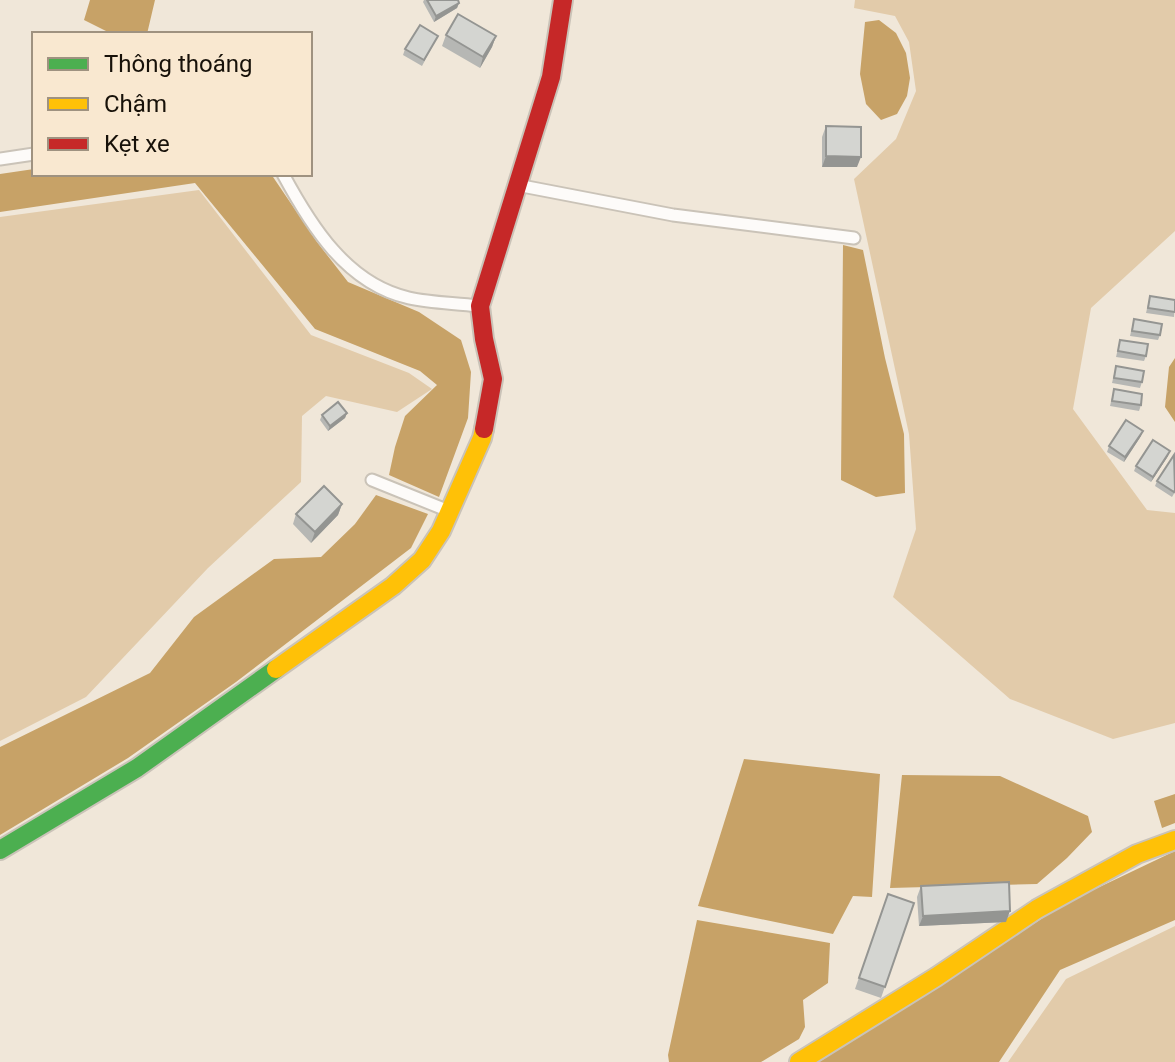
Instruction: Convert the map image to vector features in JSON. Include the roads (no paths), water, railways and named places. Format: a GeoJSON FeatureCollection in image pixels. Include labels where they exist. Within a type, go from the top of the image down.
{"type":"FeatureCollection","features":[{"type":"Feature","properties":{"kind":"street"},"geometry":{"type":"LineString","coordinates":[[0,850],[137,768],[393,586],[422,560],[441,531],[482,438],[493,379],[480,306],[551,77],[563,0]]}},
{"type":"Feature","properties":{"kind":"street"},"geometry":{"type":"LineString","coordinates":[[799,1062],[936,977],[1037,909],[1137,854],[1175,840]]}},
{"type":"Feature","properties":{"kind":"lane"},"geometry":{"type":"LineString","coordinates":[[0,159],[32,154]]}},
{"type":"Feature","properties":{"kind":"lane"},"geometry":{"type":"LineString","coordinates":[[284,176],[330,248],[355,273],[408,298],[480,306]]}},
{"type":"Feature","properties":{"kind":"lane"},"geometry":{"type":"LineString","coordinates":[[518,185],[673,215],[854,238]]}},
{"type":"Feature","properties":{"kind":"lane"},"geometry":{"type":"LineString","coordinates":[[372,480],[449,511]]}}]}
